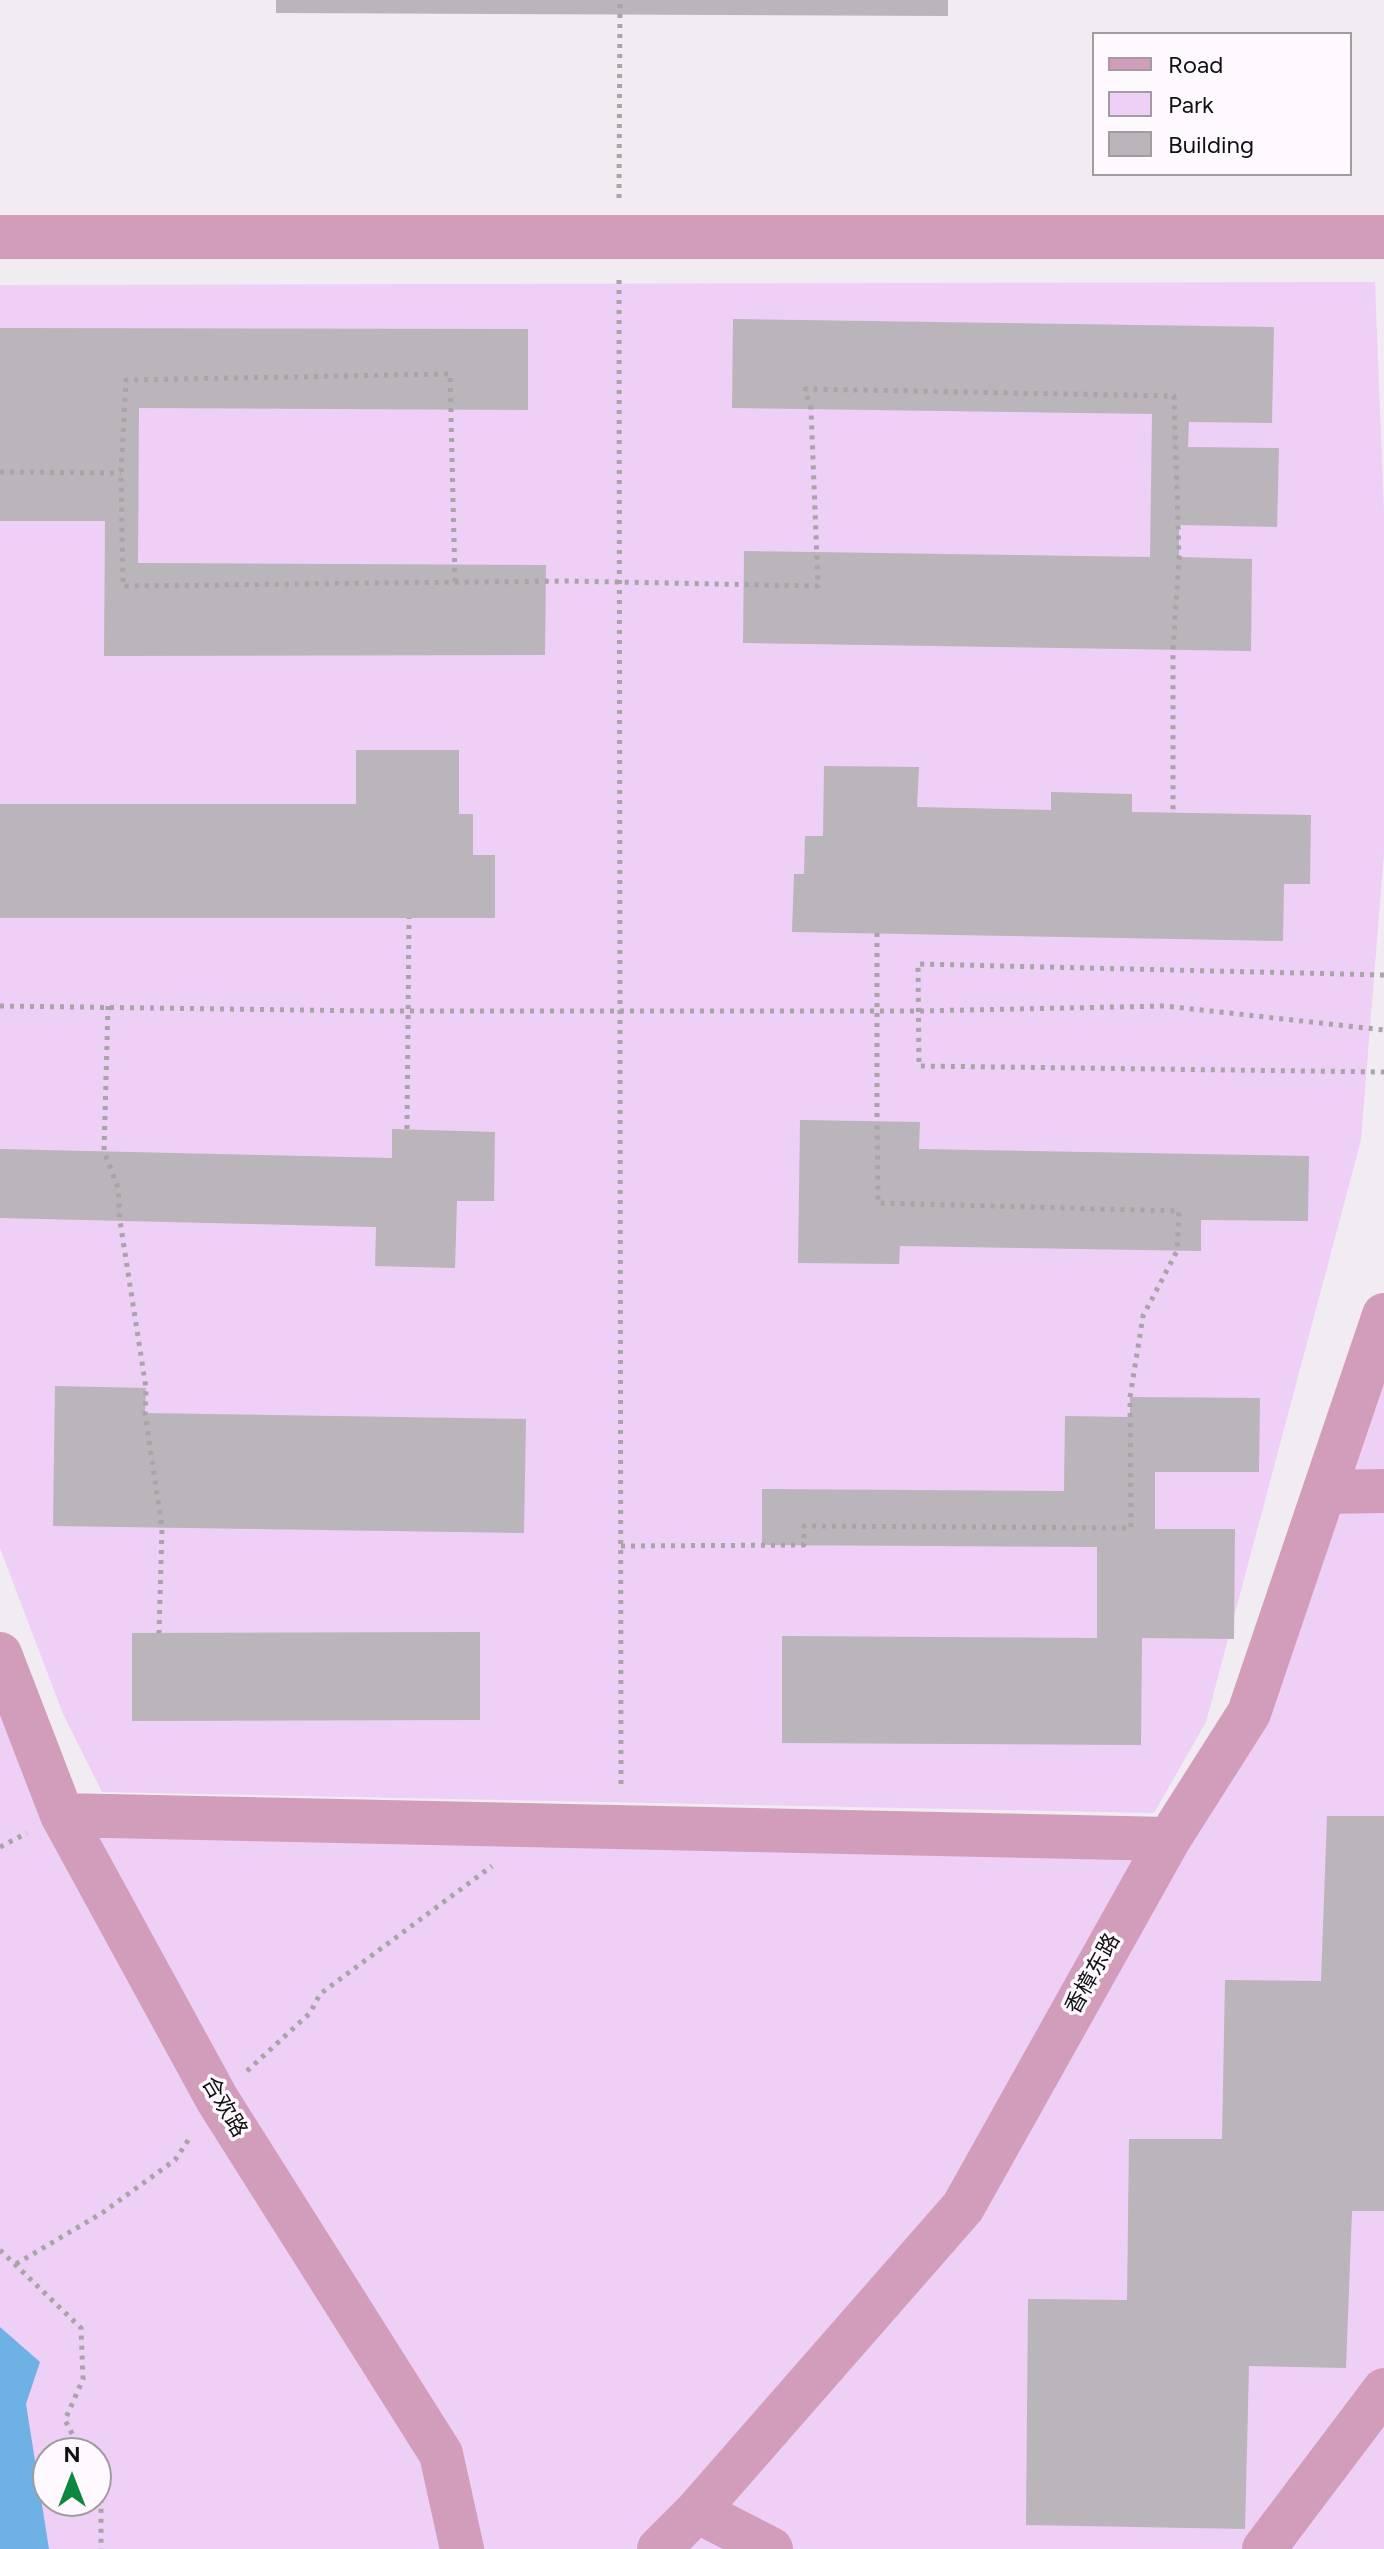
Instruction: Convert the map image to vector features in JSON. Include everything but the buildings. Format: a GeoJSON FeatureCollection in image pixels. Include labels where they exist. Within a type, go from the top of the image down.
{"type":"FeatureCollection","features":[{"type":"Feature","properties":{"kind":"street"},"geometry":{"type":"LineString","coordinates":[[0,237],[1384,237]]}},
{"type":"Feature","properties":{"kind":"street","name":"香樟东路"},"geometry":{"type":"LineString","coordinates":[[659,2549],[697,2511],[963,2207],[1169,1839],[1249,1713],[1384,1315]]}},
{"type":"Feature","properties":{"kind":"street"},"geometry":{"type":"LineString","coordinates":[[1324,1492],[1384,1491]]}},
{"type":"Feature","properties":{"kind":"street","name":"合欢路"},"geometry":{"type":"LineString","coordinates":[[0,1654],[62,1815],[217,2099],[441,2454],[462,2549]]}},
{"type":"Feature","properties":{"kind":"street"},"geometry":{"type":"LineString","coordinates":[[62,1815],[1169,1839]]}},
{"type":"Feature","properties":{"kind":"street"},"geometry":{"type":"LineString","coordinates":[[1264,2549],[1384,2390]]}},
{"type":"Feature","properties":{"kind":"street"},"geometry":{"type":"LineString","coordinates":[[697,2511],[771,2549]]}},
{"type":"Feature","properties":{"kind":"path"},"geometry":{"type":"LineString","coordinates":[[620,0],[621,1787]]}},
{"type":"Feature","properties":{"kind":"path"},"geometry":{"type":"LineString","coordinates":[[455,582],[450,374],[126,380],[121,473],[123,586],[455,582],[818,586],[811,409],[805,389],[1174,396],[1179,557],[1173,650],[1173,813]]}},
{"type":"Feature","properties":{"kind":"path"},"geometry":{"type":"LineString","coordinates":[[0,472],[121,473]]}},
{"type":"Feature","properties":{"kind":"path"},"geometry":{"type":"LineString","coordinates":[[407,1129],[409,918]]}},
{"type":"Feature","properties":{"kind":"path"},"geometry":{"type":"LineString","coordinates":[[621,1546],[804,1545],[804,1526],[1131,1528],[1130,1397],[1143,1316],[1177,1251],[1179,1211],[878,1203],[877,933]]}},
{"type":"Feature","properties":{"kind":"path"},"geometry":{"type":"LineString","coordinates":[[1384,975],[918,964],[919,1066],[1384,1072]]}},
{"type":"Feature","properties":{"kind":"path"},"geometry":{"type":"LineString","coordinates":[[0,1006],[374,1011],[918,1011],[1165,1006],[1384,1030]]}},
{"type":"Feature","properties":{"kind":"path"},"geometry":{"type":"LineString","coordinates":[[108,1006],[104,1151],[118,1188],[162,1528],[159,1633]]}},
{"type":"Feature","properties":{"kind":"path"},"geometry":{"type":"LineString","coordinates":[[16,2264],[102,2213],[175,2160],[217,2099],[310,2013],[320,1994],[476,1879],[538,1825]]}},
{"type":"Feature","properties":{"kind":"path"},"geometry":{"type":"LineString","coordinates":[[0,2250],[81,2328],[83,2379],[65,2420],[74,2437]]}},
{"type":"Feature","properties":{"kind":"path"},"geometry":{"type":"LineString","coordinates":[[101,2517],[101,2549]]}},
{"type":"Feature","properties":{"kind":"green space"},"geometry":{"type":"Polygon","coordinates":[[[1375,282],[1384,512],[1384,853],[1361,1140],[1206,1722],[1154,1813],[102,1792],[63,1714],[0,1548],[0,285],[1375,282]]]}},
{"type":"Feature","properties":{"kind":"green space"},"geometry":{"type":"Polygon","coordinates":[[[1384,1320],[1384,2549],[0,2549],[0,1654],[62,1815],[1169,1839],[1249,1713],[1384,1320]]]}},
{"type":"Feature","properties":{"kind":"water"},"geometry":{"type":"Polygon","coordinates":[[[0,2327],[40,2362],[26,2404],[32,2442],[32,2517],[44,2517],[49,2549],[0,2549],[0,2327]]]}}]}
